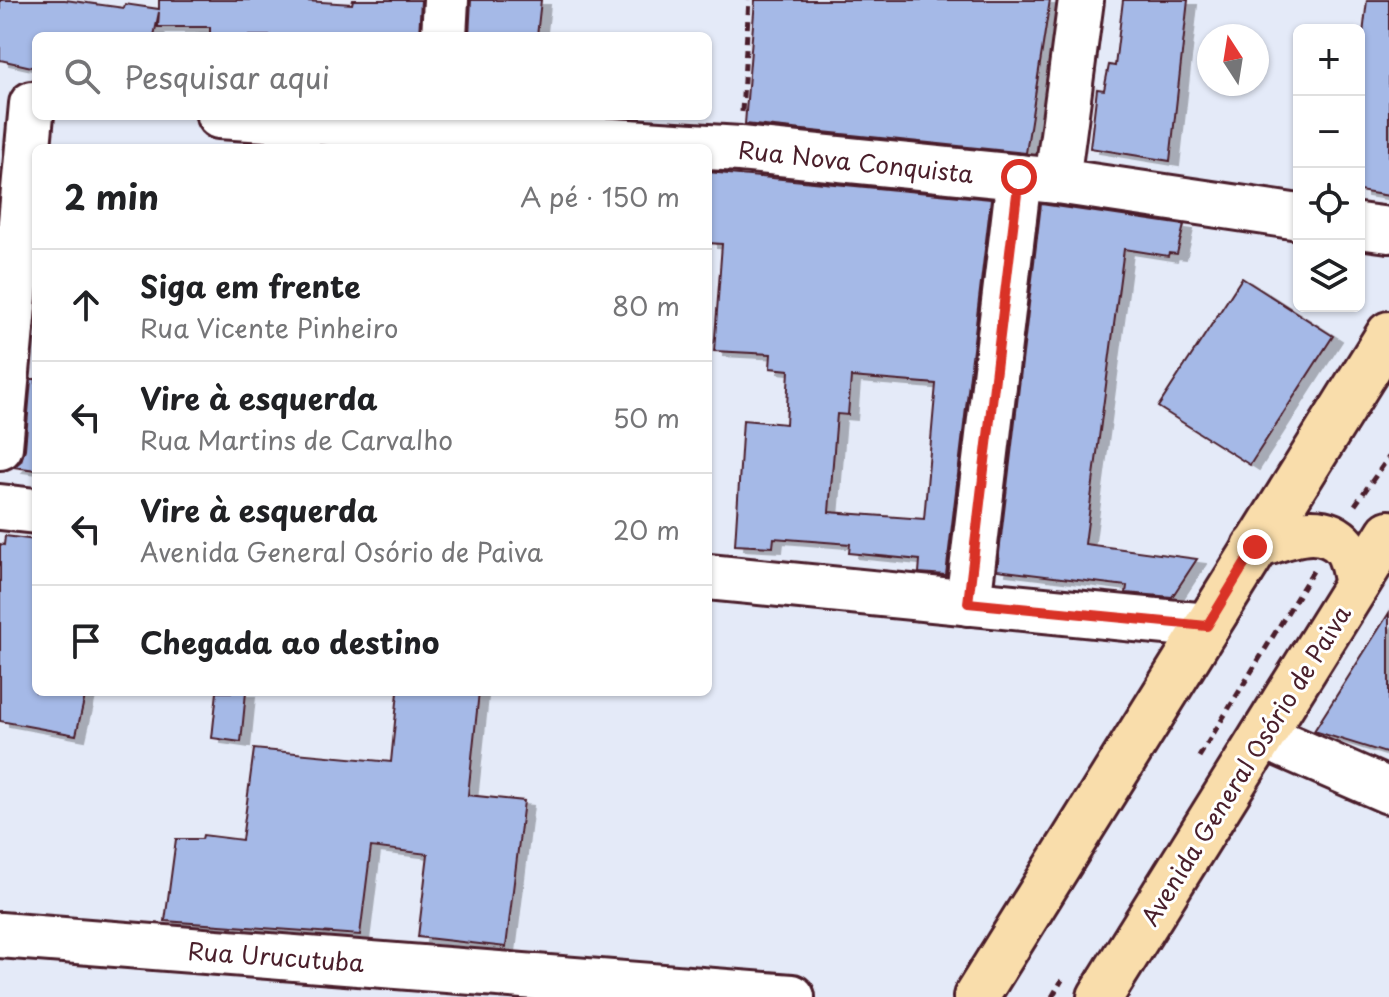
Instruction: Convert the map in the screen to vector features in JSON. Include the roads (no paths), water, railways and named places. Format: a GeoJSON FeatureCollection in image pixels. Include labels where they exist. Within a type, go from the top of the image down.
{"type":"FeatureCollection","features":[{"type":"Feature","properties":{"kind":"main road"},"geometry":{"type":"LineString","coordinates":[[976,997],[1389,334]]}},
{"type":"Feature","properties":{"kind":"main road"},"geometry":{"type":"LineString","coordinates":[[1255,547],[1285,537],[1320,531],[1345,546],[1351,556],[1357,584]]}},
{"type":"Feature","properties":{"kind":"main road","name":"Avenida General Osório de Paiva"},"geometry":{"type":"LineString","coordinates":[[1100,997],[1389,533]]}},
{"type":"Feature","properties":{"kind":"street"},"geometry":{"type":"LineString","coordinates":[[444,32],[446,0]]}},
{"type":"Feature","properties":{"kind":"street"},"geometry":{"type":"LineString","coordinates":[[968,603],[1038,179],[1081,0]]}},
{"type":"Feature","properties":{"kind":"street"},"geometry":{"type":"LineString","coordinates":[[0,447],[23,103]]}},
{"type":"Feature","properties":{"kind":"street","name":"Rua Nova Conquista"},"geometry":{"type":"LineString","coordinates":[[365,120],[438,122],[684,144]]}},
{"type":"Feature","properties":{"kind":"street","name":"Rua Nova Conquista"},"geometry":{"type":"LineString","coordinates":[[712,146],[1038,179],[1293,216]]}},
{"type":"Feature","properties":{"kind":"street"},"geometry":{"type":"LineString","coordinates":[[1365,227],[1389,230]]}},
{"type":"Feature","properties":{"kind":"street"},"geometry":{"type":"LineString","coordinates":[[0,507],[32,511]]}},
{"type":"Feature","properties":{"kind":"street"},"geometry":{"type":"LineString","coordinates":[[712,577],[1207,626]]}},
{"type":"Feature","properties":{"kind":"street"},"geometry":{"type":"LineString","coordinates":[[1263,736],[1389,791]]}},
{"type":"Feature","properties":{"kind":"street","name":"Rua Urucutuba"},"geometry":{"type":"LineString","coordinates":[[0,935],[792,997]]}}]}
